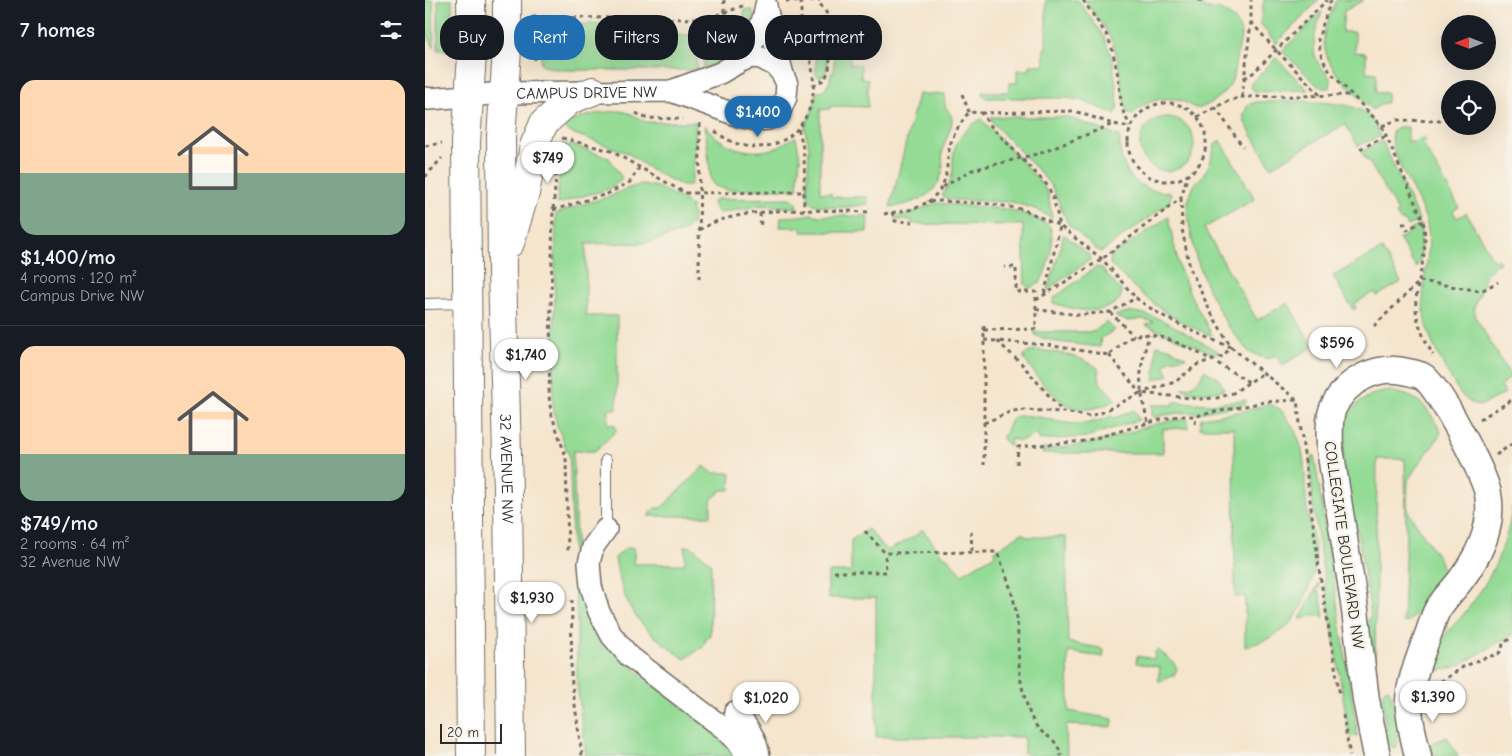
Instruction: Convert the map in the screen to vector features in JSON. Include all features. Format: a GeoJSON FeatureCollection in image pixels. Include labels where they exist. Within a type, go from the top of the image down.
{"type":"FeatureCollection","features":[{"type":"Feature","properties":{"kind":"main road"},"geometry":{"type":"LineString","coordinates":[[463,756],[471,743],[466,142],[472,55],[471,0]]}},
{"type":"Feature","properties":{"kind":"main road","name":"32 AVENUE NW"},"geometry":{"type":"LineString","coordinates":[[507,0],[507,50],[501,137],[511,756]]}},
{"type":"Feature","properties":{"kind":"main road"},"geometry":{"type":"LineString","coordinates":[[502,271],[525,193],[534,146],[544,123],[571,100],[593,91]]}},
{"type":"Feature","properties":{"kind":"street"},"geometry":{"type":"LineString","coordinates":[[741,61],[754,43],[761,25],[776,3]]}},
{"type":"Feature","properties":{"kind":"street"},"geometry":{"type":"LineString","coordinates":[[671,91],[739,116],[757,120],[768,119],[780,111],[786,97],[787,84],[783,74],[776,3]]}},
{"type":"Feature","properties":{"kind":"street"},"geometry":{"type":"LineString","coordinates":[[671,91],[720,73],[751,57],[761,58],[776,66],[783,74]]}},
{"type":"Feature","properties":{"kind":"street","name":"CAMPUS DRIVE NW"},"geometry":{"type":"LineString","coordinates":[[425,98],[429,100],[505,93],[671,91]]}},
{"type":"Feature","properties":{"kind":"street","name":"COLLEGIATE BOULEVARD NW"},"geometry":{"type":"LineString","coordinates":[[1377,756],[1365,692],[1355,602],[1330,449],[1330,427],[1332,410],[1342,392],[1355,380],[1372,372],[1400,370],[1423,376],[1449,412],[1477,466],[1488,492],[1490,517],[1484,541],[1461,579],[1438,608],[1418,662],[1408,701],[1418,756]]}},
{"type":"Feature","properties":{"kind":"street"},"geometry":{"type":"LineString","coordinates":[[606,529],[593,547],[589,562],[591,586],[599,612],[612,636],[629,656],[726,730],[744,750],[745,756]]}},
{"type":"Feature","properties":{"kind":"street"},"geometry":{"type":"LineString","coordinates":[[735,712],[747,725],[759,756]]}},
{"type":"Feature","properties":{"kind":"lane"},"geometry":{"type":"LineString","coordinates":[[425,304],[468,303]]}},
{"type":"Feature","properties":{"kind":"lane"},"geometry":{"type":"LineString","coordinates":[[606,460],[606,529]]}},
{"type":"Feature","properties":{"kind":"path"},"geometry":{"type":"LineString","coordinates":[[724,0],[724,13]]}},
{"type":"Feature","properties":{"kind":"path"},"geometry":{"type":"LineString","coordinates":[[716,15],[752,2],[776,3],[819,0],[828,15],[830,57],[829,70],[825,79],[813,86]]}},
{"type":"Feature","properties":{"kind":"path"},"geometry":{"type":"LineString","coordinates":[[1083,0],[1108,37],[1118,76],[1122,109],[1130,127]]}},
{"type":"Feature","properties":{"kind":"path"},"geometry":{"type":"LineString","coordinates":[[1198,0],[1203,0]]}},
{"type":"Feature","properties":{"kind":"path"},"geometry":{"type":"LineString","coordinates":[[1242,97],[1251,22],[1251,0]]}},
{"type":"Feature","properties":{"kind":"path"},"geometry":{"type":"LineString","coordinates":[[1244,78],[1253,72],[1329,0]]}},
{"type":"Feature","properties":{"kind":"path"},"geometry":{"type":"LineString","coordinates":[[1329,0],[1318,39],[1320,49],[1330,72],[1350,95],[1382,126],[1423,221],[1425,256],[1415,301],[1419,325],[1437,361]]}},
{"type":"Feature","properties":{"kind":"path"},"geometry":{"type":"LineString","coordinates":[[801,1],[801,15]]}},
{"type":"Feature","properties":{"kind":"path"},"geometry":{"type":"LineString","coordinates":[[533,8],[533,15]]}},
{"type":"Feature","properties":{"kind":"path"},"geometry":{"type":"LineString","coordinates":[[585,18],[688,19]]}},
{"type":"Feature","properties":{"kind":"path"},"geometry":{"type":"LineString","coordinates":[[1251,22],[1275,50],[1320,95]]}},
{"type":"Feature","properties":{"kind":"path"},"geometry":{"type":"LineString","coordinates":[[810,60],[813,92]]}},
{"type":"Feature","properties":{"kind":"path"},"geometry":{"type":"LineString","coordinates":[[962,94],[969,112]]}},
{"type":"Feature","properties":{"kind":"path"},"geometry":{"type":"LineString","coordinates":[[1197,117],[1215,107],[1242,97],[1350,95]]}},
{"type":"Feature","properties":{"kind":"path"},"geometry":{"type":"LineString","coordinates":[[1161,103],[1174,103],[1187,108],[1197,117],[1203,128],[1206,142],[1204,155],[1197,167],[1187,176],[1176,181],[1163,182],[1151,179],[1133,163],[1128,151],[1127,139],[1130,127],[1137,116],[1148,108],[1161,103]]}},
{"type":"Feature","properties":{"kind":"path"},"geometry":{"type":"LineString","coordinates":[[1215,107],[1243,147]]}},
{"type":"Feature","properties":{"kind":"path"},"geometry":{"type":"LineString","coordinates":[[969,112],[1074,111],[1113,124],[1130,127]]}},
{"type":"Feature","properties":{"kind":"path"},"geometry":{"type":"LineString","coordinates":[[884,214],[914,209],[929,202],[939,193],[948,168],[949,150],[957,128],[969,112]]}},
{"type":"Feature","properties":{"kind":"path"},"geometry":{"type":"LineString","coordinates":[[981,113],[989,124],[1047,185],[1053,197],[1060,226],[1044,296]]}},
{"type":"Feature","properties":{"kind":"path"},"geometry":{"type":"LineString","coordinates":[[699,279],[700,119]]}},
{"type":"Feature","properties":{"kind":"path"},"geometry":{"type":"LineString","coordinates":[[1382,126],[1397,120],[1441,121]]}},
{"type":"Feature","properties":{"kind":"path"},"geometry":{"type":"LineString","coordinates":[[941,189],[972,170],[1041,153],[1113,124]]}},
{"type":"Feature","properties":{"kind":"path"},"geometry":{"type":"LineString","coordinates":[[799,129],[803,141],[804,154],[804,210]]}},
{"type":"Feature","properties":{"kind":"path"},"geometry":{"type":"LineString","coordinates":[[1360,150],[1386,136]]}},
{"type":"Feature","properties":{"kind":"path"},"geometry":{"type":"LineString","coordinates":[[559,137],[611,151],[685,193],[803,192]]}},
{"type":"Feature","properties":{"kind":"path"},"geometry":{"type":"LineString","coordinates":[[425,146],[442,142]]}},
{"type":"Feature","properties":{"kind":"path"},"geometry":{"type":"LineString","coordinates":[[425,177],[444,156]]}},
{"type":"Feature","properties":{"kind":"path"},"geometry":{"type":"LineString","coordinates":[[557,163],[553,210],[549,396],[551,413],[566,457],[569,557]]}},
{"type":"Feature","properties":{"kind":"path"},"geometry":{"type":"LineString","coordinates":[[553,210],[607,194],[630,182],[639,168]]}},
{"type":"Feature","properties":{"kind":"path"},"geometry":{"type":"LineString","coordinates":[[1187,176],[1181,198],[1182,229],[1190,268],[1210,311],[1231,347]]}},
{"type":"Feature","properties":{"kind":"path"},"geometry":{"type":"LineString","coordinates":[[1037,300],[1102,259],[1181,198]]}},
{"type":"Feature","properties":{"kind":"path"},"geometry":{"type":"LineString","coordinates":[[929,202],[991,204],[1022,209],[1060,226],[1102,259],[1136,298],[1156,313],[1178,325],[1231,347],[1297,400],[1319,570],[1340,696]]}},
{"type":"Feature","properties":{"kind":"path"},"geometry":{"type":"LineString","coordinates":[[699,230],[724,219],[760,213],[804,210],[868,212]]}},
{"type":"Feature","properties":{"kind":"path"},"geometry":{"type":"LineString","coordinates":[[892,212],[895,221],[912,222]]}},
{"type":"Feature","properties":{"kind":"path"},"geometry":{"type":"LineString","coordinates":[[760,213],[761,227]]}},
{"type":"Feature","properties":{"kind":"path"},"geometry":{"type":"LineString","coordinates":[[1402,224],[1405,224],[1407,230],[1423,221]]}},
{"type":"Feature","properties":{"kind":"path"},"geometry":{"type":"LineString","coordinates":[[984,464],[984,328],[1037,329],[1035,309],[1037,292],[1016,292],[1016,267],[1004,267]]}},
{"type":"Feature","properties":{"kind":"path"},"geometry":{"type":"LineString","coordinates":[[1420,281],[1481,291],[1498,282]]}},
{"type":"Feature","properties":{"kind":"path"},"geometry":{"type":"LineString","coordinates":[[1375,326],[1420,281]]}},
{"type":"Feature","properties":{"kind":"path"},"geometry":{"type":"LineString","coordinates":[[1035,309],[1077,316],[1110,312],[1136,298]]}},
{"type":"Feature","properties":{"kind":"path"},"geometry":{"type":"LineString","coordinates":[[1110,312],[1134,336]]}},
{"type":"Feature","properties":{"kind":"path"},"geometry":{"type":"LineString","coordinates":[[1346,328],[1353,340]]}},
{"type":"Feature","properties":{"kind":"path"},"geometry":{"type":"LineString","coordinates":[[1109,355],[1134,336],[1161,337],[1212,360],[1249,382]]}},
{"type":"Feature","properties":{"kind":"path"},"geometry":{"type":"LineString","coordinates":[[1148,422],[1140,393],[1140,365],[1149,336]]}},
{"type":"Feature","properties":{"kind":"path"},"geometry":{"type":"LineString","coordinates":[[984,340],[1047,345],[1109,355],[1140,393],[1201,399],[1217,398],[1233,393],[1263,374]]}},
{"type":"Feature","properties":{"kind":"path"},"geometry":{"type":"LineString","coordinates":[[997,341],[1021,363],[1063,412]]}},
{"type":"Feature","properties":{"kind":"path"},"geometry":{"type":"LineString","coordinates":[[984,423],[1012,411],[1037,410],[1089,416],[1101,413],[1140,393],[1175,382],[1197,364],[1223,356],[1231,347]]}},
{"type":"Feature","properties":{"kind":"path"},"geometry":{"type":"LineString","coordinates":[[1017,464],[1018,447],[1085,441],[1148,422],[1177,416],[1196,416],[1265,402],[1297,400]]}},
{"type":"Feature","properties":{"kind":"path"},"geometry":{"type":"LineString","coordinates":[[1195,424],[1196,416]]}},
{"type":"Feature","properties":{"kind":"path"},"geometry":{"type":"LineString","coordinates":[[1493,457],[1512,444]]}},
{"type":"Feature","properties":{"kind":"path"},"geometry":{"type":"LineString","coordinates":[[834,572],[886,572],[885,553],[865,531]]}},
{"type":"Feature","properties":{"kind":"path"},"geometry":{"type":"LineString","coordinates":[[971,531],[972,552]]}},
{"type":"Feature","properties":{"kind":"path"},"geometry":{"type":"LineString","coordinates":[[885,553],[997,552],[1011,586],[1015,604],[1019,674],[1023,691],[1034,723],[1039,730],[1055,742],[1061,756]]}},
{"type":"Feature","properties":{"kind":"path"},"geometry":{"type":"LineString","coordinates":[[571,591],[571,676],[582,756]]}},
{"type":"Feature","properties":{"kind":"path"},"geometry":{"type":"LineString","coordinates":[[1431,688],[1463,667],[1498,654],[1503,643],[1512,638]]}},
{"type":"Feature","properties":{"kind":"path"},"geometry":{"type":"LineString","coordinates":[[1342,706],[1349,756]]}},
{"type":"Feature","properties":{"kind":"green space"},"geometry":{"type":"Polygon","coordinates":[[[425,0],[433,0],[434,48],[425,29],[425,0]]]}},
{"type":"Feature","properties":{"kind":"green space"},"geometry":{"type":"Polygon","coordinates":[[[438,0],[452,0],[452,15],[440,15],[440,50],[438,50],[438,0]]]}},
{"type":"Feature","properties":{"kind":"green space"},"geometry":{"type":"Polygon","coordinates":[[[1046,0],[1078,0],[1104,37],[1113,61],[1118,106],[1115,114],[1080,100],[1067,98],[986,98],[982,94],[982,92],[1009,92],[1009,83],[1017,83],[1017,70],[1030,70],[1030,65],[1044,65],[1046,0]]]}},
{"type":"Feature","properties":{"kind":"green space"},"geometry":{"type":"Polygon","coordinates":[[[1085,0],[1138,0],[1201,5],[1206,9],[1216,9],[1226,13],[1237,23],[1241,36],[1233,76],[1228,88],[1217,98],[1200,108],[1195,108],[1175,99],[1162,99],[1149,103],[1133,114],[1128,113],[1117,57],[1112,42],[1085,0]]]}},
{"type":"Feature","properties":{"kind":"green space"},"geometry":{"type":"Polygon","coordinates":[[[1264,0],[1319,0],[1276,44],[1260,23],[1264,0]]]}},
{"type":"Feature","properties":{"kind":"green space"},"geometry":{"type":"Polygon","coordinates":[[[1336,0],[1364,0],[1344,11],[1342,32],[1355,32],[1355,50],[1353,52],[1366,53],[1366,72],[1376,73],[1376,93],[1387,93],[1387,103],[1383,103],[1372,110],[1340,78],[1328,59],[1324,37],[1336,0]]]}},
{"type":"Feature","properties":{"kind":"green space"},"geometry":{"type":"Polygon","coordinates":[[[744,10],[753,10],[753,15],[744,15],[744,10]]]}},
{"type":"Feature","properties":{"kind":"green space"},"geometry":{"type":"Polygon","coordinates":[[[1322,11],[1315,37],[1314,50],[1318,63],[1331,79],[1330,88],[1323,88],[1316,84],[1282,51],[1322,11]]]}},
{"type":"Feature","properties":{"kind":"green space"},"geometry":{"type":"Polygon","coordinates":[[[585,24],[595,24],[595,60],[678,60],[678,35],[688,35],[688,60],[697,60],[697,70],[562,70],[541,64],[541,60],[585,60],[585,24]]]}},
{"type":"Feature","properties":{"kind":"green space"},"geometry":{"type":"Polygon","coordinates":[[[1276,58],[1308,90],[1256,92],[1252,89],[1251,83],[1276,58]]]}},
{"type":"Feature","properties":{"kind":"green space"},"geometry":{"type":"Polygon","coordinates":[[[704,60],[724,60],[704,69],[704,60]]]}},
{"type":"Feature","properties":{"kind":"green space"},"geometry":{"type":"Polygon","coordinates":[[[816,60],[827,60],[826,75],[821,75],[821,77],[816,75],[816,60]]]}},
{"type":"Feature","properties":{"kind":"green space"},"geometry":{"type":"Polygon","coordinates":[[[834,60],[850,60],[850,64],[861,65],[861,78],[868,79],[868,107],[830,106],[830,109],[820,110],[820,193],[831,193],[831,197],[868,197],[868,204],[823,207],[811,203],[807,194],[809,147],[805,126],[814,107],[816,93],[824,90],[829,85],[831,73],[834,73],[834,60]]]}},
{"type":"Feature","properties":{"kind":"green space"},"geometry":{"type":"Polygon","coordinates":[[[918,94],[945,94],[945,105],[952,119],[943,149],[942,173],[939,182],[922,198],[914,202],[890,207],[918,94]]]}},
{"type":"Feature","properties":{"kind":"green space"},"geometry":{"type":"Polygon","coordinates":[[[1308,101],[1350,106],[1365,112],[1372,119],[1380,136],[1358,146],[1345,124],[1271,167],[1244,121],[1244,113],[1248,105],[1255,102],[1308,101]]]}},
{"type":"Feature","properties":{"kind":"green space"},"geometry":{"type":"Polygon","coordinates":[[[621,111],[646,122],[696,122],[695,154],[691,185],[683,186],[651,170],[628,153],[569,132],[564,126],[577,119],[591,115],[621,111]]]}},
{"type":"Feature","properties":{"kind":"green space"},"geometry":{"type":"Polygon","coordinates":[[[991,117],[1067,117],[1119,136],[1120,153],[1127,172],[1137,183],[1144,187],[1169,192],[1171,194],[1169,203],[1100,252],[1068,224],[1052,187],[992,122],[991,117]]]}},
{"type":"Feature","properties":{"kind":"green space"},"geometry":{"type":"Polygon","coordinates":[[[1167,117],[1177,119],[1186,125],[1192,134],[1194,144],[1192,154],[1186,163],[1177,169],[1167,171],[1157,169],[1148,163],[1142,154],[1140,144],[1142,134],[1148,125],[1157,119],[1167,117]]]}},
{"type":"Feature","properties":{"kind":"green space"},"geometry":{"type":"Polygon","coordinates":[[[981,119],[1044,187],[1048,194],[1052,218],[1035,209],[1012,202],[951,200],[942,196],[952,175],[953,155],[957,142],[972,125],[981,119]]]}},
{"type":"Feature","properties":{"kind":"green space"},"geometry":{"type":"Polygon","coordinates":[[[705,125],[711,133],[727,144],[746,150],[756,151],[775,148],[796,137],[800,158],[797,189],[728,190],[715,186],[711,181],[705,125]]]}},
{"type":"Feature","properties":{"kind":"green space"},"geometry":{"type":"Polygon","coordinates":[[[1398,127],[1408,127],[1408,142],[1415,142],[1423,137],[1426,141],[1423,144],[1459,207],[1453,211],[1457,218],[1466,213],[1494,261],[1498,259],[1500,263],[1493,266],[1486,273],[1474,308],[1476,318],[1511,377],[1500,387],[1505,393],[1480,406],[1469,402],[1458,390],[1437,352],[1428,330],[1423,295],[1429,238],[1427,224],[1396,155],[1392,132],[1398,127]]]}},
{"type":"Feature","properties":{"kind":"green space"},"geometry":{"type":"Polygon","coordinates":[[[1218,141],[1221,141],[1255,199],[1204,228],[1257,320],[1288,303],[1313,347],[1282,365],[1276,355],[1267,359],[1249,352],[1227,325],[1209,291],[1196,258],[1187,214],[1188,201],[1195,183],[1203,176],[1210,163],[1218,141]]]}},
{"type":"Feature","properties":{"kind":"green space"},"geometry":{"type":"Polygon","coordinates":[[[1382,141],[1419,220],[1408,226],[1396,214],[1398,212],[1368,160],[1361,152],[1382,141]]]}},
{"type":"Feature","properties":{"kind":"green space"},"geometry":{"type":"Polygon","coordinates":[[[562,144],[575,146],[609,158],[622,178],[618,183],[603,191],[557,204],[562,144]]]}},
{"type":"Feature","properties":{"kind":"green space"},"geometry":{"type":"Polygon","coordinates":[[[642,184],[657,187],[686,201],[691,206],[693,220],[690,227],[682,232],[646,243],[586,244],[586,316],[617,316],[617,409],[609,409],[608,424],[615,425],[616,431],[595,451],[573,451],[577,572],[581,592],[593,623],[611,650],[727,744],[735,756],[586,756],[577,683],[577,620],[573,569],[569,455],[557,426],[553,405],[556,214],[642,184]]]}},
{"type":"Feature","properties":{"kind":"green space"},"geometry":{"type":"Polygon","coordinates":[[[791,198],[797,203],[796,208],[763,205],[720,213],[715,208],[713,201],[717,199],[791,198]]]}},
{"type":"Feature","properties":{"kind":"green space"},"geometry":{"type":"Polygon","coordinates":[[[936,203],[1006,209],[1031,216],[1049,225],[1052,239],[1050,255],[1039,284],[1029,288],[1025,285],[1023,225],[912,224],[912,220],[896,220],[895,217],[909,214],[936,203]]]}},
{"type":"Feature","properties":{"kind":"green space"},"geometry":{"type":"Polygon","coordinates":[[[811,214],[819,216],[868,216],[867,232],[801,232],[801,227],[780,227],[781,217],[811,214]]]}},
{"type":"Feature","properties":{"kind":"green space"},"geometry":{"type":"Polygon","coordinates":[[[1168,217],[1179,267],[1191,296],[1212,335],[1181,321],[1156,306],[1110,264],[1111,256],[1168,217]]]}},
{"type":"Feature","properties":{"kind":"green space"},"geometry":{"type":"Polygon","coordinates":[[[1421,224],[1421,258],[1416,267],[1399,239],[1421,224]]]}},
{"type":"Feature","properties":{"kind":"green space"},"geometry":{"type":"Polygon","coordinates":[[[1065,235],[1090,256],[1091,259],[1047,290],[1063,236],[1065,235]]]}},
{"type":"Feature","properties":{"kind":"green space"},"geometry":{"type":"Polygon","coordinates":[[[1382,249],[1401,282],[1377,296],[1374,292],[1354,304],[1356,308],[1353,310],[1333,276],[1382,249]]]}},
{"type":"Feature","properties":{"kind":"green space"},"geometry":{"type":"Polygon","coordinates":[[[1096,267],[1101,268],[1121,291],[1121,297],[1118,301],[1107,308],[1092,311],[1053,303],[1054,298],[1096,267]]]}},
{"type":"Feature","properties":{"kind":"green space"},"geometry":{"type":"Polygon","coordinates":[[[1130,312],[1141,313],[1164,321],[1218,351],[1218,353],[1215,354],[1146,325],[1154,322],[1143,319],[1128,321],[1116,317],[1116,315],[1130,312]]]}},
{"type":"Feature","properties":{"kind":"green space"},"geometry":{"type":"Polygon","coordinates":[[[1107,322],[1115,330],[1101,338],[1100,347],[1058,342],[1036,336],[1034,332],[1093,332],[1107,322]]]}},
{"type":"Feature","properties":{"kind":"green space"},"geometry":{"type":"Polygon","coordinates":[[[1156,346],[1169,348],[1186,357],[1169,360],[1165,366],[1169,375],[1154,380],[1156,346]]]}},
{"type":"Feature","properties":{"kind":"green space"},"geometry":{"type":"Polygon","coordinates":[[[1034,350],[1067,355],[1083,360],[1098,368],[1100,383],[1116,400],[1100,407],[1086,409],[1074,407],[1063,402],[1052,394],[1024,359],[1024,355],[1034,350]]]}},
{"type":"Feature","properties":{"kind":"green space"},"geometry":{"type":"Polygon","coordinates":[[[1204,370],[1218,378],[1224,388],[1223,390],[1196,393],[1182,388],[1190,387],[1196,383],[1204,370]]]}},
{"type":"Feature","properties":{"kind":"green space"},"geometry":{"type":"Polygon","coordinates":[[[1389,391],[1408,396],[1421,403],[1441,432],[1408,480],[1407,504],[1409,513],[1439,558],[1445,576],[1422,608],[1411,619],[1405,623],[1403,622],[1406,528],[1405,459],[1377,459],[1375,664],[1366,626],[1371,614],[1357,530],[1353,525],[1339,438],[1345,421],[1357,404],[1371,395],[1389,391]]]}},
{"type":"Feature","properties":{"kind":"green space"},"geometry":{"type":"Polygon","coordinates":[[[1246,400],[1246,404],[1204,412],[1152,417],[1152,405],[1172,405],[1174,402],[1211,404],[1246,400]]]}},
{"type":"Feature","properties":{"kind":"green space"},"geometry":{"type":"Polygon","coordinates":[[[1268,404],[1282,411],[1299,441],[1304,462],[1307,508],[1314,544],[1315,565],[1306,596],[1298,613],[1289,625],[1274,636],[1245,647],[1245,596],[1235,597],[1234,428],[1200,428],[1201,418],[1244,411],[1268,404]]]}},
{"type":"Feature","properties":{"kind":"green space"},"geometry":{"type":"Polygon","coordinates":[[[1134,410],[1139,420],[1086,437],[1039,440],[1038,434],[1021,441],[1011,439],[1010,446],[1002,439],[1012,418],[1019,416],[1035,416],[1081,424],[1111,416],[1115,418],[1134,410]]]}},
{"type":"Feature","properties":{"kind":"green space"},"geometry":{"type":"Polygon","coordinates":[[[1188,419],[1188,428],[1163,429],[1163,453],[1042,453],[1042,449],[1069,447],[1095,442],[1159,423],[1188,419]]]}},
{"type":"Feature","properties":{"kind":"green space"},"geometry":{"type":"Polygon","coordinates":[[[1314,455],[1358,736],[1351,737],[1349,735],[1313,506],[1310,461],[1314,455]]]}},
{"type":"Feature","properties":{"kind":"green space"},"geometry":{"type":"Polygon","coordinates":[[[704,466],[713,473],[731,473],[730,490],[722,490],[711,500],[711,516],[648,516],[655,508],[661,508],[704,466]]]}},
{"type":"Feature","properties":{"kind":"green space"},"geometry":{"type":"Polygon","coordinates":[[[1512,508],[1512,635],[1456,667],[1431,672],[1441,641],[1475,599],[1497,562],[1507,535],[1512,508]]]}},
{"type":"Feature","properties":{"kind":"green space"},"geometry":{"type":"Polygon","coordinates":[[[868,529],[887,551],[917,535],[922,529],[940,551],[940,555],[946,556],[962,574],[995,555],[994,551],[1022,533],[1028,537],[1066,537],[1068,642],[1104,649],[1103,657],[1068,652],[1069,711],[1113,719],[1112,727],[1066,725],[1067,756],[1034,756],[1024,753],[1024,737],[876,737],[876,598],[828,598],[828,572],[851,572],[851,540],[868,529]]]}},
{"type":"Feature","properties":{"kind":"green space"},"geometry":{"type":"Polygon","coordinates":[[[685,546],[692,547],[711,563],[710,636],[707,637],[703,647],[685,659],[645,627],[629,606],[615,558],[626,548],[634,548],[634,564],[685,564],[685,546]]]}},
{"type":"Feature","properties":{"kind":"green space"},"geometry":{"type":"Polygon","coordinates":[[[1319,583],[1320,588],[1316,589],[1317,592],[1320,592],[1324,617],[1313,616],[1300,619],[1319,583]]]}},
{"type":"Feature","properties":{"kind":"green space"},"geometry":{"type":"Polygon","coordinates":[[[1158,650],[1173,662],[1177,669],[1174,675],[1160,682],[1158,680],[1160,667],[1136,663],[1137,656],[1154,659],[1155,652],[1158,650]]]}},
{"type":"Feature","properties":{"kind":"green space"},"geometry":{"type":"Polygon","coordinates":[[[1385,689],[1389,689],[1396,718],[1398,741],[1397,747],[1393,748],[1387,743],[1382,695],[1385,689]]]}},
{"type":"Feature","properties":{"kind":"green space"},"geometry":{"type":"Polygon","coordinates":[[[1447,737],[1458,756],[1433,756],[1430,744],[1447,737]]]}}]}
